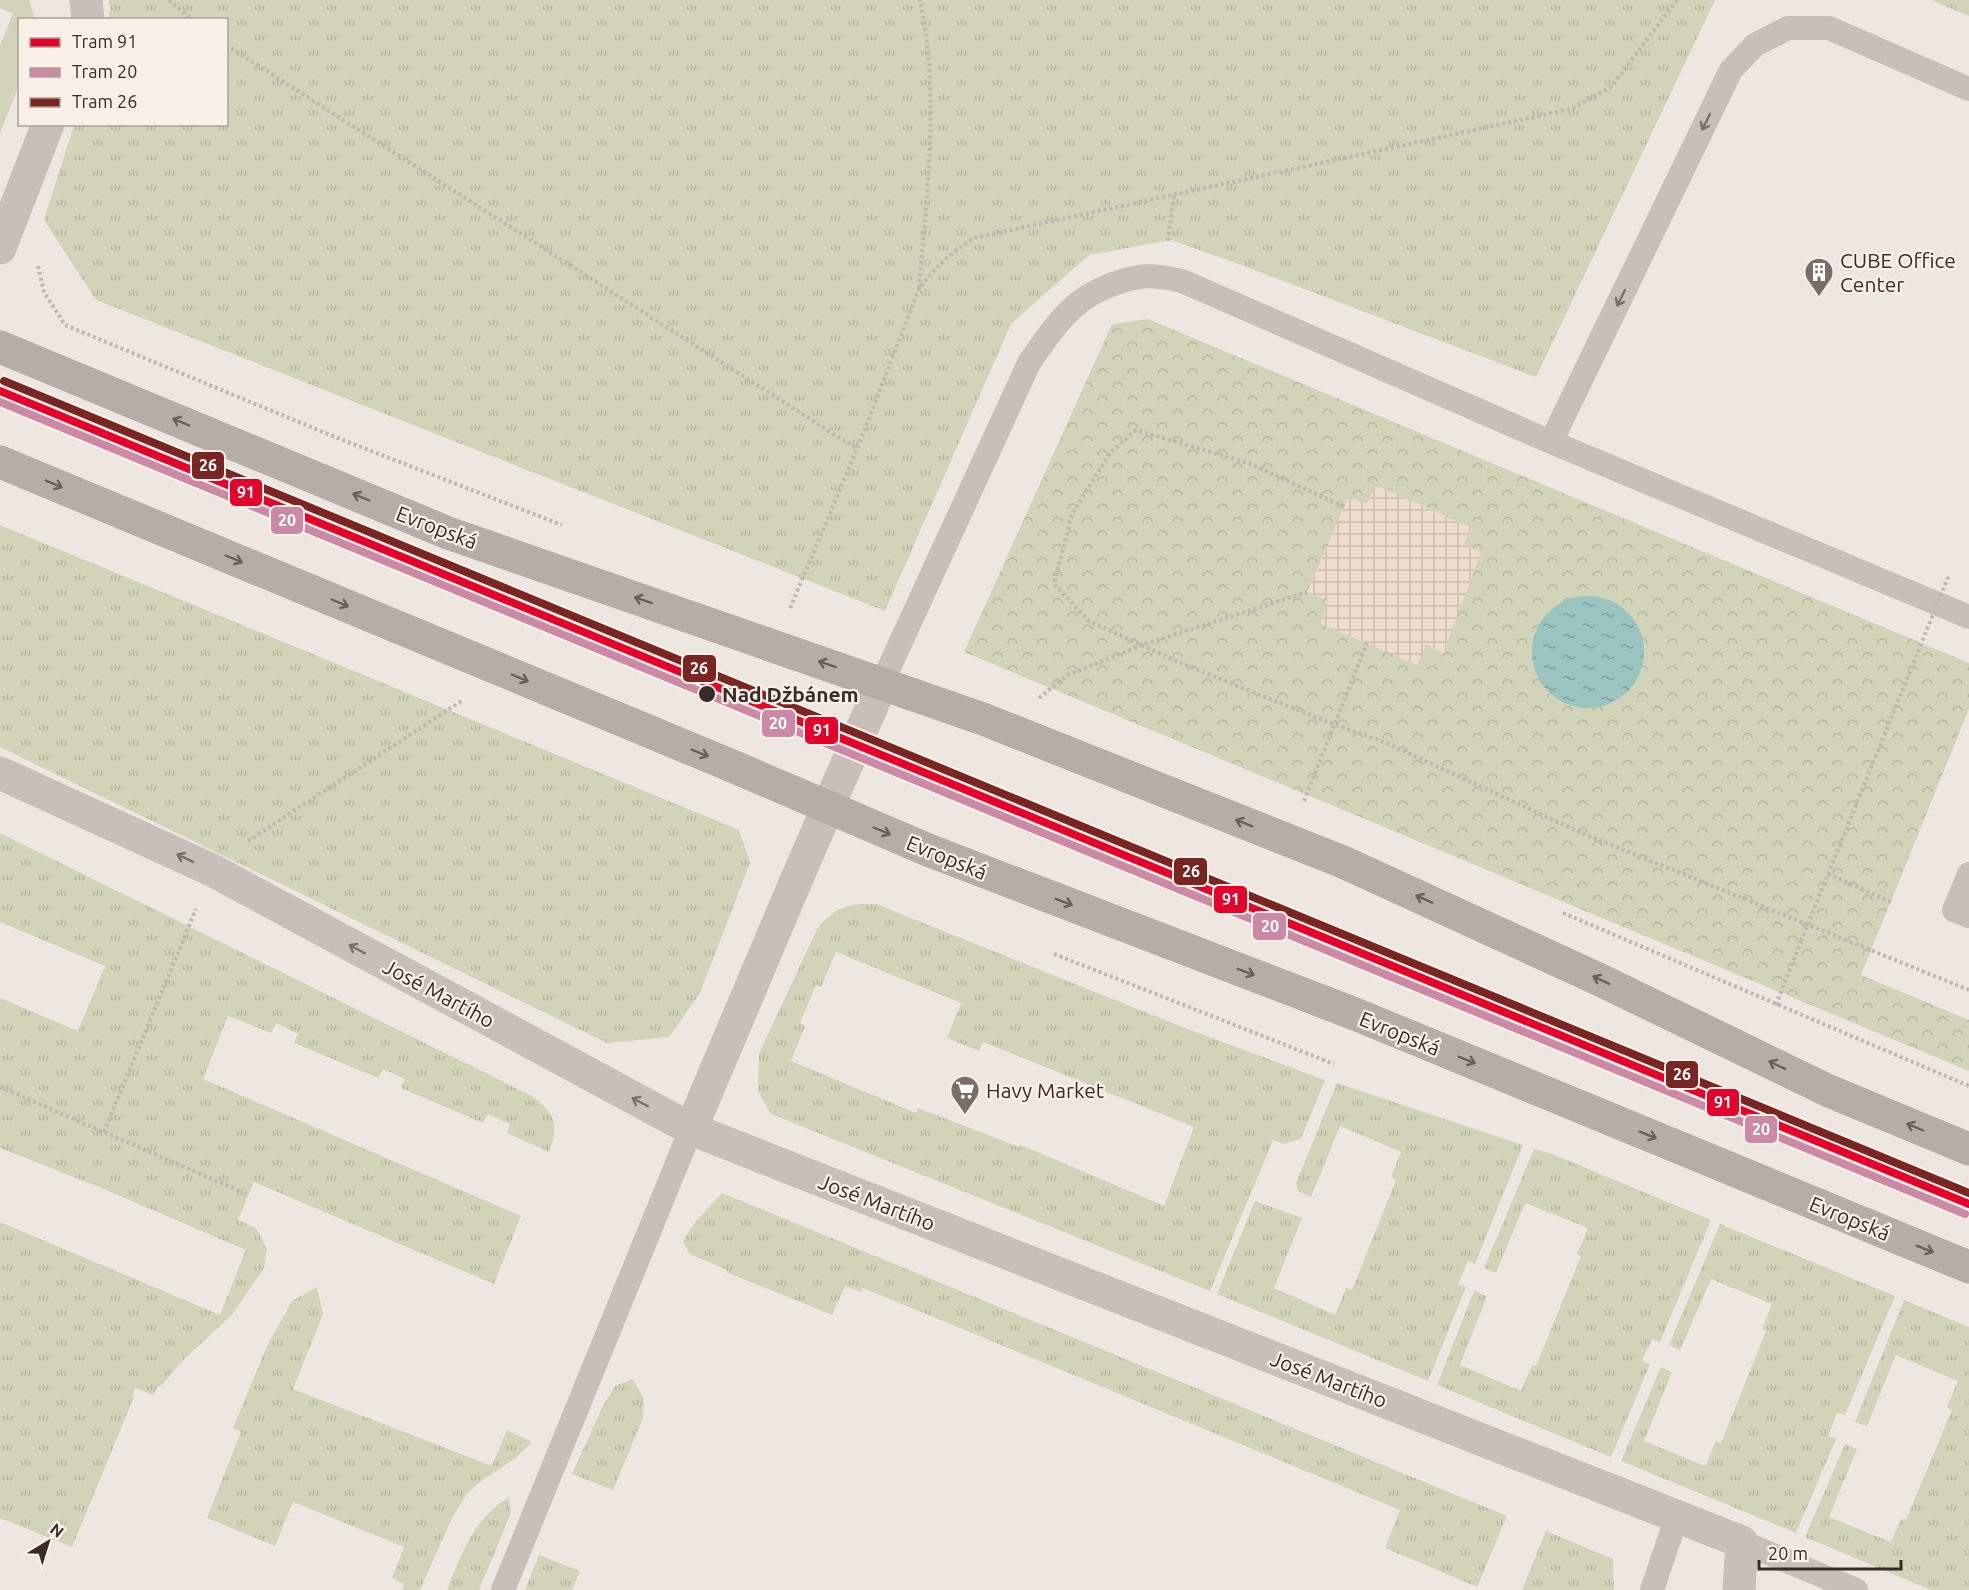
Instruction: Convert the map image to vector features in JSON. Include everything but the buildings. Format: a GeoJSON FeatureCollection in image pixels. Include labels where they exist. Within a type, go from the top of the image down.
{"type":"FeatureCollection","features":[{"type":"Feature","properties":{"kind":"main road","name":"Evropská"},"geometry":{"type":"LineString","coordinates":[[0,347],[448,533],[882,683],[1025,735],[1342,862],[1596,978],[1829,1090],[1969,1149]]}},
{"type":"Feature","properties":{"kind":"main road","name":"Evropská"},"geometry":{"type":"LineString","coordinates":[[0,462],[939,854],[1355,1014],[1969,1267]]}},
{"type":"Feature","properties":{"kind":"street"},"geometry":{"type":"LineString","coordinates":[[86,0],[88,18]]}},
{"type":"Feature","properties":{"kind":"street"},"geometry":{"type":"LineString","coordinates":[[0,248],[47,126]]}},
{"type":"Feature","properties":{"kind":"street"},"geometry":{"type":"LineString","coordinates":[[691,1129],[882,683]]}},
{"type":"Feature","properties":{"kind":"street","name":"José Martího"},"geometry":{"type":"LineString","coordinates":[[0,773],[214,871],[691,1129],[1742,1542]]}},
{"type":"Feature","properties":{"kind":"street"},"geometry":{"type":"LineString","coordinates":[[1739,1590],[1742,1542]]}},
{"type":"Feature","properties":{"kind":"lane"},"geometry":{"type":"LineString","coordinates":[[1551,442],[1731,70],[1755,45],[1788,28],[1829,28],[1969,89]]}},
{"type":"Feature","properties":{"kind":"lane"},"geometry":{"type":"LineString","coordinates":[[882,683],[1029,363],[1050,333],[1076,305],[1106,287],[1139,277],[1162,277],[1182,281],[1551,442],[1969,617]]}},
{"type":"Feature","properties":{"kind":"lane"},"geometry":{"type":"LineString","coordinates":[[1969,874],[1954,910],[1969,916]]}},
{"type":"Feature","properties":{"kind":"lane"},"geometry":{"type":"LineString","coordinates":[[503,1590],[691,1129]]}},
{"type":"Feature","properties":{"kind":"lane"},"geometry":{"type":"LineString","coordinates":[[1652,1590],[1677,1516]]}},
{"type":"Feature","properties":{"kind":"lane"},"geometry":{"type":"LineString","coordinates":[[1742,1542],[1856,1590]]}},
{"type":"Feature","properties":{"kind":"path"},"geometry":{"type":"LineString","coordinates":[[169,0],[190,18]]}},
{"type":"Feature","properties":{"kind":"path"},"geometry":{"type":"LineString","coordinates":[[919,289],[928,180],[931,101],[926,28],[920,0]]}},
{"type":"Feature","properties":{"kind":"path"},"geometry":{"type":"LineString","coordinates":[[228,46],[857,449]]}},
{"type":"Feature","properties":{"kind":"path"},"geometry":{"type":"LineString","coordinates":[[1169,233],[1174,195]]}},
{"type":"Feature","properties":{"kind":"path"},"geometry":{"type":"LineString","coordinates":[[36,257],[44,292],[65,325],[330,435],[565,526]]}},
{"type":"Feature","properties":{"kind":"path"},"geometry":{"type":"LineString","coordinates":[[1344,507],[1251,464],[1136,430],[1110,453],[1072,514],[1054,584],[1089,621],[1185,665],[1384,742],[1577,831],[1969,990]]}},
{"type":"Feature","properties":{"kind":"path"},"geometry":{"type":"LineString","coordinates":[[1776,1005],[1949,575]]}},
{"type":"Feature","properties":{"kind":"path"},"geometry":{"type":"LineString","coordinates":[[1036,700],[1068,675],[1142,645],[1307,592]]}},
{"type":"Feature","properties":{"kind":"path"},"geometry":{"type":"LineString","coordinates":[[1303,801],[1366,643]]}},
{"type":"Feature","properties":{"kind":"path"},"geometry":{"type":"LineString","coordinates":[[238,848],[466,698]]}},
{"type":"Feature","properties":{"kind":"path"},"geometry":{"type":"LineString","coordinates":[[1828,874],[1891,902]]}},
{"type":"Feature","properties":{"kind":"path"},"geometry":{"type":"LineString","coordinates":[[104,1132],[196,908]]}},
{"type":"Feature","properties":{"kind":"path"},"geometry":{"type":"LineString","coordinates":[[1054,954],[1334,1064]]}},
{"type":"Feature","properties":{"kind":"path"},"geometry":{"type":"LineString","coordinates":[[1946,1076],[1969,1086]]}},
{"type":"Feature","properties":{"kind":"path"},"geometry":{"type":"LineString","coordinates":[[0,1087],[242,1192]]}},
{"type":"Feature","properties":{"kind":"green space"},"geometry":{"type":"Polygon","coordinates":[[[0,0],[29,0],[35,18],[18,18],[18,88],[0,133],[0,45],[13,14],[0,8],[0,0]]]}},
{"type":"Feature","properties":{"kind":"green space"},"geometry":{"type":"Polygon","coordinates":[[[109,0],[1715,0],[1536,377],[1171,240],[1089,255],[1011,324],[885,611],[96,300],[44,220],[74,126],[228,126],[228,18],[108,18],[109,0]]]}},
{"type":"Feature","properties":{"kind":"green space"},"geometry":{"type":"Polygon","coordinates":[[[1931,0],[1969,0],[1969,16],[1931,0]]]}},
{"type":"Feature","properties":{"kind":"green space"},"geometry":{"type":"Polygon","coordinates":[[[1148,319],[1969,663],[1969,709],[1861,975],[1969,1020],[1969,1071],[964,652],[1112,324],[1148,319]]]}},
{"type":"Feature","properties":{"kind":"green space"},"geometry":{"type":"Polygon","coordinates":[[[0,525],[739,830],[750,863],[700,993],[669,1037],[607,1043],[0,747],[0,525]]]}},
{"type":"Feature","properties":{"kind":"green space"},"geometry":{"type":"Polygon","coordinates":[[[0,833],[532,1096],[546,1109],[555,1127],[549,1152],[507,1133],[510,1124],[488,1114],[483,1123],[401,1088],[405,1079],[383,1069],[378,1078],[294,1043],[298,1034],[276,1023],[271,1033],[228,1016],[203,1079],[521,1216],[494,1284],[254,1182],[238,1220],[256,1228],[267,1249],[264,1268],[232,1315],[181,1362],[161,1386],[158,1386],[153,1395],[135,1388],[132,1396],[134,1397],[72,1547],[0,1518],[0,1222],[220,1315],[246,1250],[99,1187],[0,1148],[0,998],[78,1031],[105,966],[0,922],[0,833]]]}},
{"type":"Feature","properties":{"kind":"green space"},"geometry":{"type":"Polygon","coordinates":[[[876,904],[1190,1030],[1325,1080],[1301,1139],[1284,1144],[1273,1140],[1210,1291],[771,1114],[758,1092],[759,1054],[817,929],[835,912],[852,906],[876,904]],[[836,952],[821,987],[816,985],[800,1023],[805,1026],[791,1061],[916,1113],[918,1108],[1019,1147],[1021,1145],[1164,1206],[1194,1127],[983,1042],[979,1051],[947,1038],[961,1003],[836,952]]]}},
{"type":"Feature","properties":{"kind":"green space"},"geometry":{"type":"Polygon","coordinates":[[[1337,1083],[1523,1145],[1475,1264],[1468,1261],[1458,1284],[1466,1287],[1428,1381],[1217,1294],[1255,1201],[1302,1218],[1274,1288],[1335,1315],[1346,1288],[1352,1290],[1396,1180],[1391,1177],[1401,1152],[1340,1126],[1311,1197],[1298,1191],[1296,1183],[1337,1083]]]}},
{"type":"Feature","properties":{"kind":"green space"},"geometry":{"type":"Polygon","coordinates":[[[1534,1149],[1552,1154],[1711,1220],[1660,1342],[1652,1339],[1642,1361],[1650,1364],[1611,1457],[1437,1385],[1474,1291],[1487,1296],[1460,1365],[1521,1391],[1532,1365],[1536,1366],[1581,1256],[1577,1254],[1588,1228],[1525,1203],[1496,1273],[1484,1268],[1534,1149]]]}},
{"type":"Feature","properties":{"kind":"green space"},"geometry":{"type":"Polygon","coordinates":[[[722,1193],[1507,1516],[1477,1587],[1385,1548],[1400,1510],[863,1288],[861,1292],[845,1286],[832,1315],[726,1272],[727,1270],[690,1254],[683,1241],[696,1221],[722,1193]]]}},
{"type":"Feature","properties":{"kind":"green space"},"geometry":{"type":"Polygon","coordinates":[[[1720,1224],[1895,1296],[1845,1415],[1837,1413],[1828,1436],[1836,1439],[1796,1533],[1621,1461],[1661,1367],[1672,1372],[1644,1441],[1705,1466],[1716,1441],[1721,1443],[1766,1331],[1762,1329],[1772,1304],[1711,1279],[1680,1350],[1669,1345],[1720,1224]]]}},
{"type":"Feature","properties":{"kind":"green space"},"geometry":{"type":"Polygon","coordinates":[[[317,1287],[323,1314],[293,1389],[492,1466],[507,1430],[532,1442],[517,1457],[477,1484],[466,1495],[452,1518],[420,1590],[402,1590],[404,1584],[392,1578],[404,1547],[293,1502],[275,1546],[207,1518],[241,1432],[233,1428],[267,1346],[292,1301],[317,1287]]]}},
{"type":"Feature","properties":{"kind":"green space"},"geometry":{"type":"Polygon","coordinates":[[[1904,1300],[1969,1327],[1969,1590],[1931,1590],[1805,1537],[1845,1444],[1857,1449],[1829,1517],[1891,1542],[1901,1519],[1906,1520],[1952,1410],[1947,1407],[1958,1381],[1896,1355],[1867,1426],[1855,1422],[1904,1300]]]}},
{"type":"Feature","properties":{"kind":"green space"},"geometry":{"type":"Polygon","coordinates":[[[632,1379],[644,1398],[643,1418],[613,1490],[572,1474],[602,1408],[615,1386],[632,1379]]]}},
{"type":"Feature","properties":{"kind":"green space"},"geometry":{"type":"Polygon","coordinates":[[[509,1497],[511,1513],[479,1590],[447,1590],[464,1550],[478,1526],[487,1515],[509,1497]]]}},
{"type":"Feature","properties":{"kind":"green space"},"geometry":{"type":"Polygon","coordinates":[[[1546,1531],[1613,1559],[1614,1590],[1522,1590],[1546,1531]]]}},
{"type":"Feature","properties":{"kind":"green space"},"geometry":{"type":"Polygon","coordinates":[[[539,1555],[580,1571],[572,1590],[525,1590],[539,1555]]]}},
{"type":"Feature","properties":{"kind":"shaded area"},"geometry":{"type":"Polygon","coordinates":[[[1376,485],[1472,528],[1464,543],[1481,553],[1443,653],[1426,644],[1417,665],[1321,624],[1328,600],[1307,592],[1349,496],[1366,504],[1376,485]]]}},
{"type":"Feature","properties":{"kind":"water"},"geometry":{"type":"Polygon","coordinates":[[[1588,596],[1610,600],[1628,612],[1640,630],[1644,652],[1640,674],[1628,692],[1610,704],[1588,708],[1566,704],[1548,692],[1536,674],[1532,652],[1536,630],[1548,612],[1566,600],[1588,596]]]}},
{"type":"Feature","properties":{"kind":"tram line","name":"26"},"geometry":{"type":"LineString","coordinates":[[4,381],[1969,1193]]}},
{"type":"Feature","properties":{"kind":"tram line","name":"91"},"geometry":{"type":"LineString","coordinates":[[0,391],[1969,1204]]}},
{"type":"Feature","properties":{"kind":"tram line","name":"20"},"geometry":{"type":"LineString","coordinates":[[0,402],[1965,1214]]}},
{"type":"Feature","properties":{"kind":"place","name":"CUBE Office Center"},"geometry":{"type":"Point","coordinates":[1819,298]}},
{"type":"Feature","properties":{"kind":"place","name":"Nad Džbánem"},"geometry":{"type":"Point","coordinates":[707,694]}},
{"type":"Feature","properties":{"kind":"place","name":"Havy Market"},"geometry":{"type":"Point","coordinates":[965,1116]}}]}
